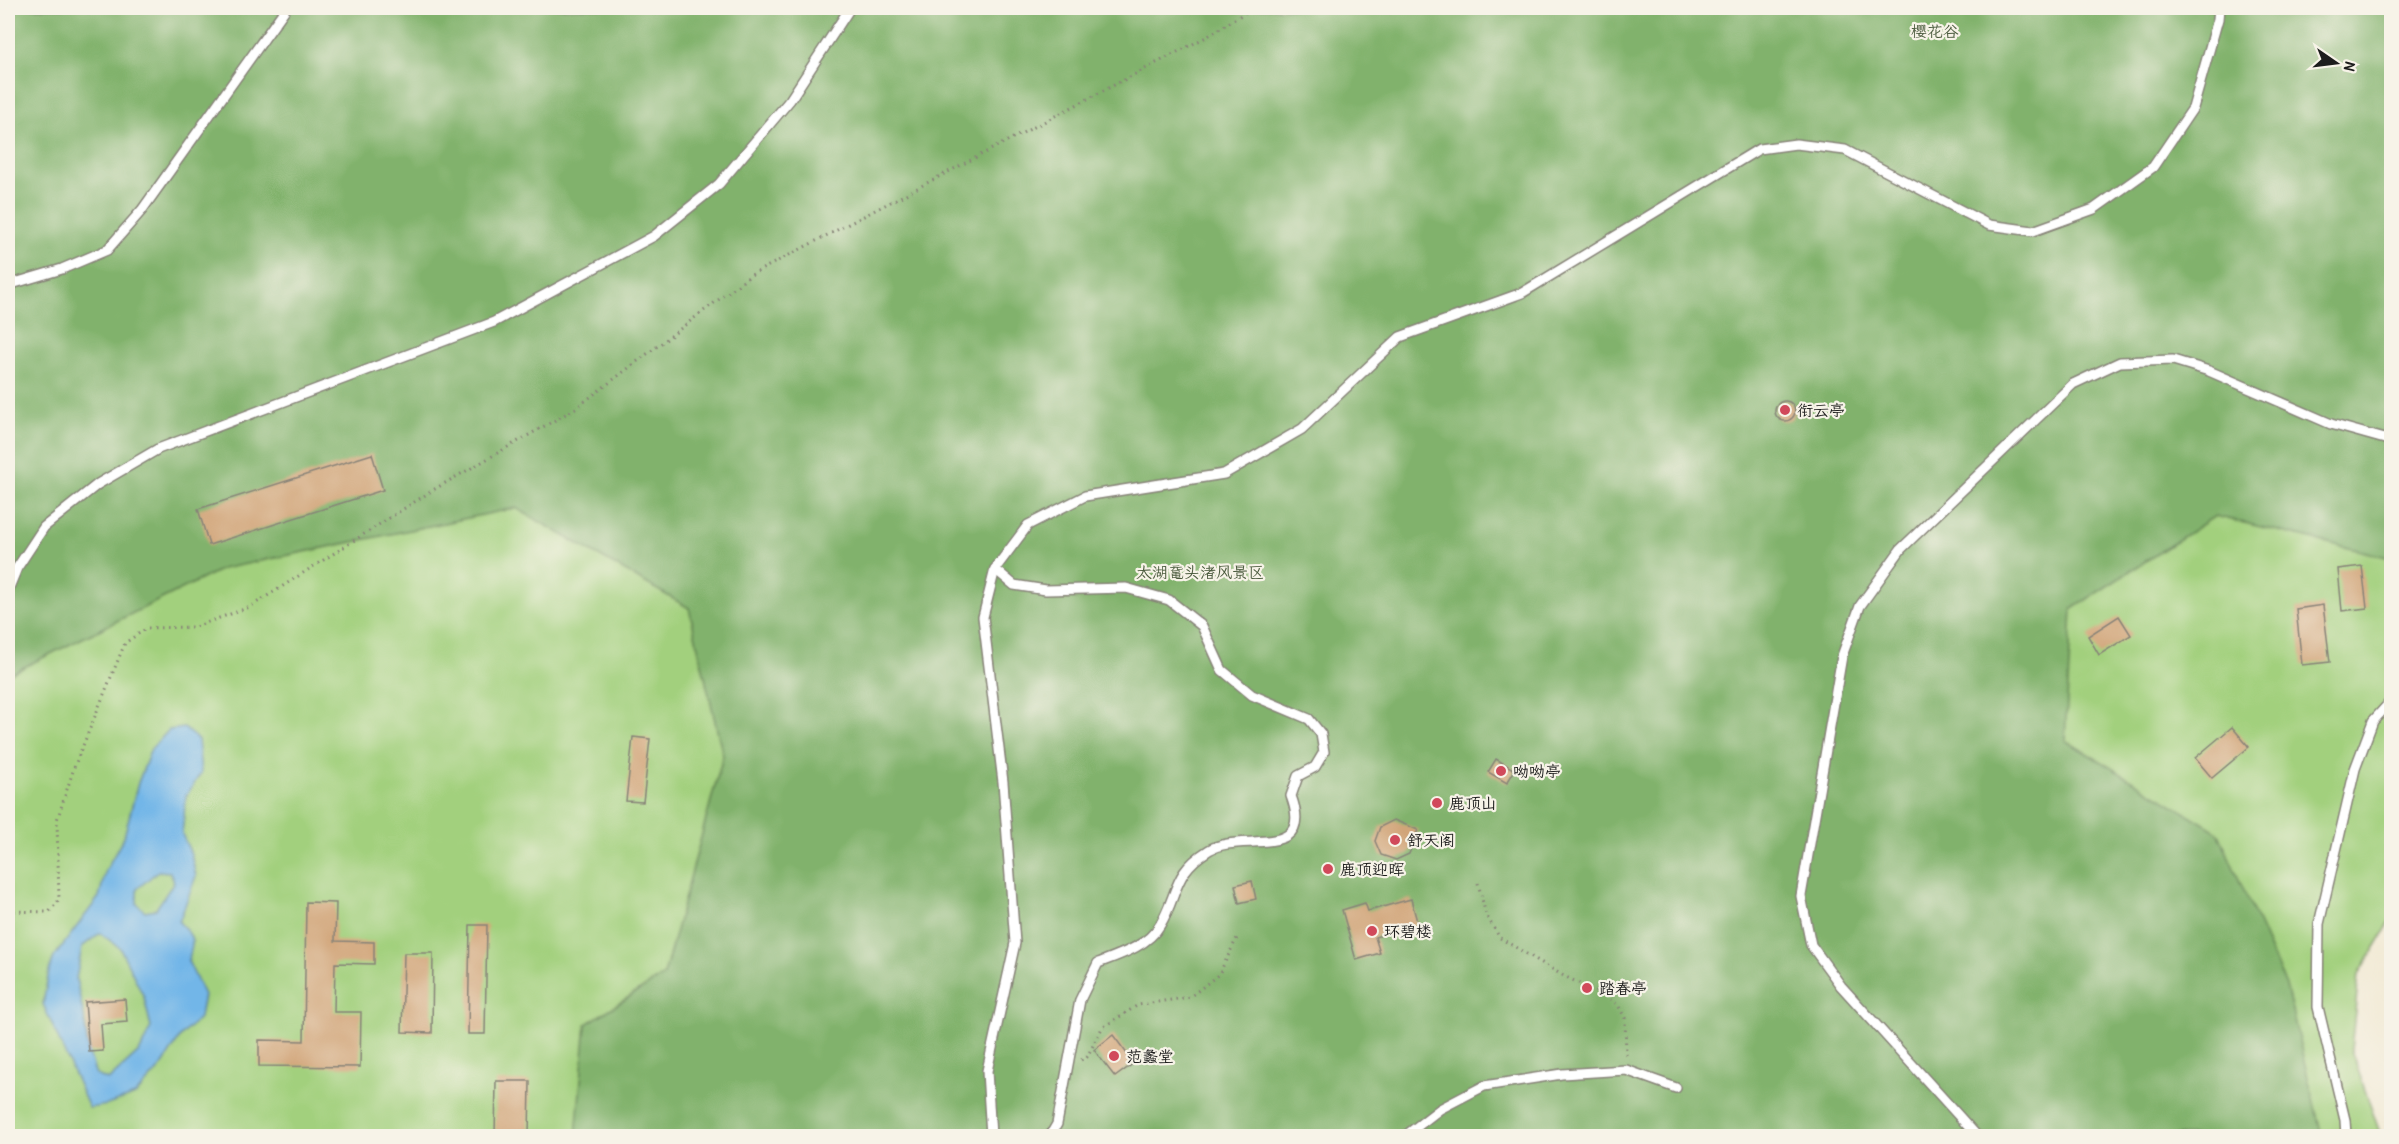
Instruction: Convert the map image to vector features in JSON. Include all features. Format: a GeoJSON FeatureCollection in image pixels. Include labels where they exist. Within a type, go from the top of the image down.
{"type":"FeatureCollection","features":[{"type":"Feature","properties":{"kind":"lane"},"geometry":{"type":"LineString","coordinates":[[8,285],[62,269],[107,250],[141,210],[286,8]]}},
{"type":"Feature","properties":{"kind":"lane"},"geometry":{"type":"LineString","coordinates":[[8,590],[17,567],[44,526],[98,483],[158,449],[494,322],[654,236],[719,184],[790,100],[850,8]]}},
{"type":"Feature","properties":{"kind":"lane"},"geometry":{"type":"LineString","coordinates":[[991,1137],[987,1071],[1015,943],[1003,782],[982,617],[994,569],[1028,525],[1085,496],[1224,474],[1302,429],[1400,337],[1522,293],[1759,149],[1796,144],[1845,150],[1989,225],[2033,231],[2094,209],[2152,167],[2193,108],[2218,19],[2219,8]]}},
{"type":"Feature","properties":{"kind":"lane"},"geometry":{"type":"LineString","coordinates":[[1977,1137],[1841,986],[1811,945],[1802,896],[1842,656],[1860,606],[1901,549],[2073,384],[2120,362],[2173,360],[2209,371],[2331,424],[2391,441]]}},
{"type":"Feature","properties":{"kind":"lane"},"geometry":{"type":"LineString","coordinates":[[994,569],[1014,585],[1046,590],[1126,588],[1169,600],[1202,626],[1222,670],[1252,695],[1309,719],[1321,734],[1324,753],[1315,767],[1298,776],[1291,796],[1297,812],[1293,829],[1282,840],[1218,844],[1193,860],[1177,884],[1160,927],[1133,950],[1098,963],[1080,1000],[1057,1124],[1050,1137]]}},
{"type":"Feature","properties":{"kind":"lane"},"geometry":{"type":"LineString","coordinates":[[2346,1137],[2345,1120],[2318,1007],[2319,924],[2355,769],[2373,721],[2391,700]]}},
{"type":"Feature","properties":{"kind":"lane"},"geometry":{"type":"LineString","coordinates":[[1406,1137],[1440,1110],[1484,1086],[1562,1074],[1626,1070],[1676,1088]]}},
{"type":"Feature","properties":{"kind":"path"},"geometry":{"type":"LineString","coordinates":[[8,911],[49,912],[59,900],[57,820],[75,765],[125,643],[147,628],[194,627],[250,607],[433,490],[576,408],[751,275],[1208,36],[1252,8]]}},
{"type":"Feature","properties":{"kind":"path"},"geometry":{"type":"LineString","coordinates":[[1478,883],[1486,915],[1500,938],[1618,1005],[1625,1018],[1626,1070]]}},
{"type":"Feature","properties":{"kind":"path"},"geometry":{"type":"LineString","coordinates":[[1067,1069],[1087,1057],[1102,1028],[1138,1005],[1190,997],[1219,974],[1238,936]]}},
{"type":"Feature","properties":{"kind":"green space","name":"太湖鼋头渚风景区"},"geometry":{"type":"Polygon","coordinates":[[[8,8],[2391,8],[2392,919],[2359,974],[2351,1050],[2381,1136],[8,1136],[8,8]]]}},
{"type":"Feature","properties":{"kind":"green space","name":"太湖鼋头渚风景区"},"geometry":{"type":"Polygon","coordinates":[[[8,8],[2391,8],[2391,558],[2215,516],[2072,609],[2065,740],[2218,832],[2286,986],[2322,1136],[576,1136],[586,1024],[664,975],[723,756],[689,608],[516,508],[222,569],[8,675],[8,8]]]}},
{"type":"Feature","properties":{"kind":"water"},"geometry":{"type":"Polygon","coordinates":[[[184,728],[198,740],[201,773],[186,796],[182,834],[191,854],[196,876],[179,922],[192,939],[188,961],[204,995],[200,1017],[180,1037],[162,1066],[135,1095],[107,1105],[89,1108],[43,1004],[49,971],[54,957],[99,897],[106,870],[124,837],[138,783],[151,749],[169,730],[184,728]],[[158,871],[137,889],[137,904],[145,911],[156,909],[174,882],[170,872],[158,871]],[[100,933],[82,947],[76,979],[88,1050],[96,1075],[108,1080],[140,1051],[151,1027],[144,997],[120,948],[100,933]]]}},
{"type":"Feature","properties":{"kind":"building","name":"衔云亭"},"geometry":{"type":"Polygon","coordinates":[[[1785,401],[1792,404],[1795,411],[1792,418],[1785,421],[1778,418],[1775,411],[1778,404],[1785,401]]]}},
{"type":"Feature","properties":{"kind":"building"},"geometry":{"type":"Polygon","coordinates":[[[372,454],[383,490],[209,545],[198,509],[372,454]]]}},
{"type":"Feature","properties":{"kind":"building"},"geometry":{"type":"Polygon","coordinates":[[[2362,566],[2367,608],[2342,611],[2338,569],[2362,566]]]}},
{"type":"Feature","properties":{"kind":"building"},"geometry":{"type":"Polygon","coordinates":[[[2323,605],[2330,662],[2302,665],[2296,609],[2323,605]]]}},
{"type":"Feature","properties":{"kind":"building"},"geometry":{"type":"Polygon","coordinates":[[[2119,616],[2131,635],[2099,655],[2088,636],[2119,616]]]}},
{"type":"Feature","properties":{"kind":"building"},"geometry":{"type":"Polygon","coordinates":[[[2232,727],[2249,747],[2212,778],[2195,758],[2232,727]]]}},
{"type":"Feature","properties":{"kind":"building"},"geometry":{"type":"Polygon","coordinates":[[[633,737],[650,739],[643,802],[626,801],[633,737]]]}},
{"type":"Feature","properties":{"kind":"building","name":"呦呦亭"},"geometry":{"type":"Polygon","coordinates":[[[1496,759],[1515,770],[1507,783],[1488,772],[1496,759]]]}},
{"type":"Feature","properties":{"kind":"building","name":"舒天阁"},"geometry":{"type":"Polygon","coordinates":[[[1394,820],[1418,830],[1409,854],[1396,860],[1381,855],[1375,841],[1380,827],[1394,820]]]}},
{"type":"Feature","properties":{"kind":"building"},"geometry":{"type":"Polygon","coordinates":[[[1252,881],[1256,899],[1239,903],[1235,885],[1252,881]]]}},
{"type":"Feature","properties":{"kind":"building","name":"环碧楼"},"geometry":{"type":"Polygon","coordinates":[[[1411,899],[1418,925],[1375,937],[1380,953],[1356,960],[1342,910],[1365,903],[1368,911],[1411,899]]]}},
{"type":"Feature","properties":{"kind":"building"},"geometry":{"type":"Polygon","coordinates":[[[306,902],[336,903],[335,941],[374,942],[374,964],[335,963],[334,1012],[361,1012],[360,1067],[259,1066],[259,1040],[304,1041],[306,902]]]}},
{"type":"Feature","properties":{"kind":"building"},"geometry":{"type":"Polygon","coordinates":[[[470,925],[487,925],[485,1034],[468,1034],[470,925]]]}},
{"type":"Feature","properties":{"kind":"building"},"geometry":{"type":"Polygon","coordinates":[[[404,953],[433,953],[432,1033],[402,1032],[404,953]]]}},
{"type":"Feature","properties":{"kind":"building"},"geometry":{"type":"Polygon","coordinates":[[[125,999],[127,1022],[101,1024],[103,1051],[89,1052],[85,1002],[125,999]]]}},
{"type":"Feature","properties":{"kind":"building","name":"范蠡堂"},"geometry":{"type":"Polygon","coordinates":[[[1113,1035],[1134,1063],[1115,1077],[1094,1050],[1113,1035]]]}},
{"type":"Feature","properties":{"kind":"building"},"geometry":{"type":"Polygon","coordinates":[[[496,1081],[530,1081],[529,1137],[495,1137],[496,1081]]]}},
{"type":"Feature","properties":{"kind":"place","name":"衔云亭"},"geometry":{"type":"Point","coordinates":[1785,410]}},
{"type":"Feature","properties":{"kind":"place","name":"呦呦亭"},"geometry":{"type":"Point","coordinates":[1501,771]}},
{"type":"Feature","properties":{"kind":"place","name":"鹿顶山"},"geometry":{"type":"Point","coordinates":[1437,803]}},
{"type":"Feature","properties":{"kind":"place","name":"舒天阁"},"geometry":{"type":"Point","coordinates":[1395,840]}},
{"type":"Feature","properties":{"kind":"place","name":"鹿顶迎晖"},"geometry":{"type":"Point","coordinates":[1328,869]}},
{"type":"Feature","properties":{"kind":"place","name":"环碧楼"},"geometry":{"type":"Point","coordinates":[1372,931]}},
{"type":"Feature","properties":{"kind":"place","name":"踏春亭"},"geometry":{"type":"Point","coordinates":[1587,988]}},
{"type":"Feature","properties":{"kind":"place","name":"范蠡堂"},"geometry":{"type":"Point","coordinates":[1114,1056]}},
{"type":"Feature","properties":{"kind":"park label","name":"樱花谷"},"geometry":{"type":"Point","coordinates":[1935,31]}}]}
